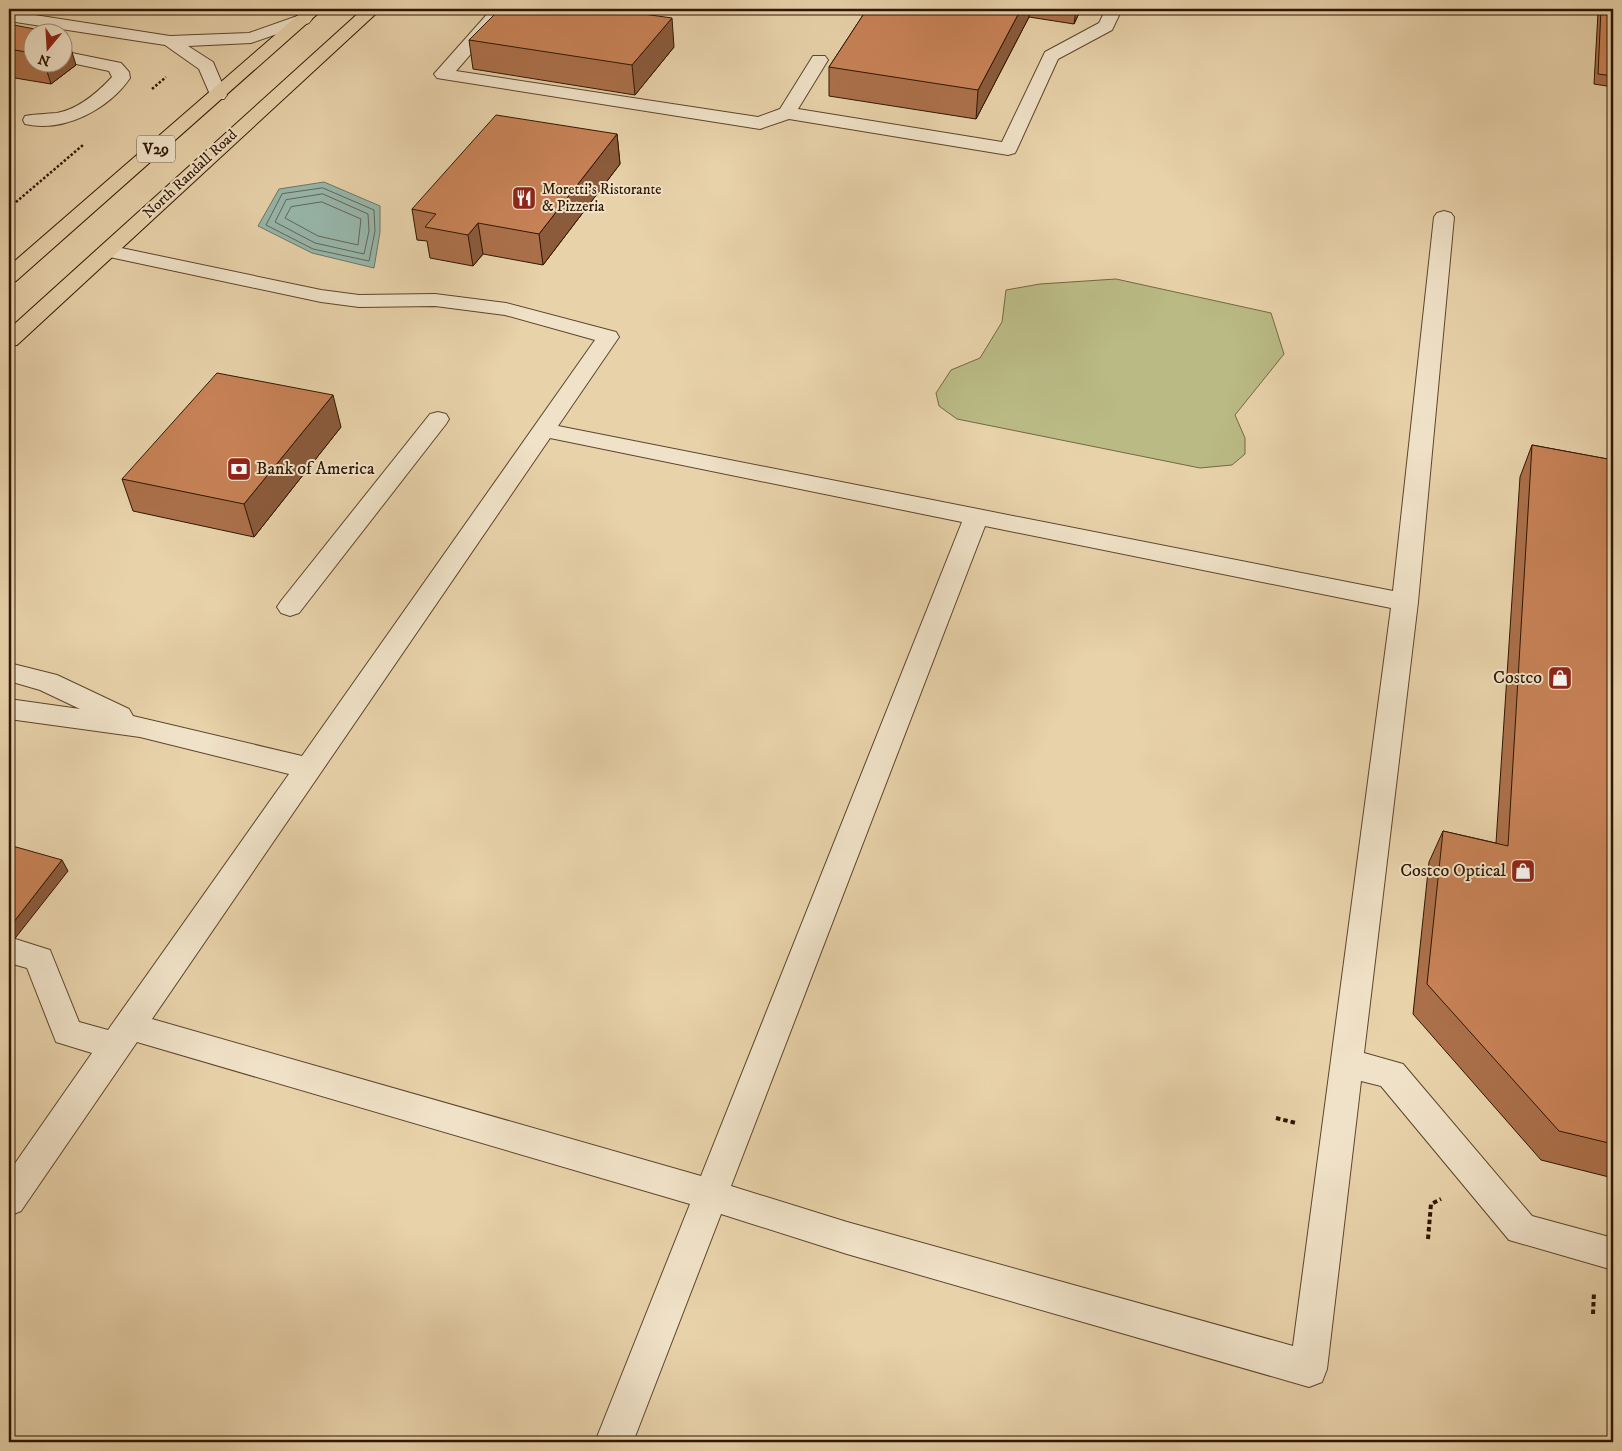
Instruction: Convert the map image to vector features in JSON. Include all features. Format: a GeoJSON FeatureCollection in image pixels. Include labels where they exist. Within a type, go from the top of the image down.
{"type":"FeatureCollection","features":[{"type":"Feature","properties":{"kind":"main road","name":"North Randall Road"},"geometry":{"type":"LineString","coordinates":[[9,340],[373,9]]}},
{"type":"Feature","properties":{"kind":"main road","name":"V29"},"geometry":{"type":"LineString","coordinates":[[9,277],[309,14]]}},
{"type":"Feature","properties":{"kind":"lane"},"geometry":{"type":"LineString","coordinates":[[497,13],[443,74],[760,123],[787,113],[1008,149],[1052,56],[1106,26],[1114,9]]}},
{"type":"Feature","properties":{"kind":"lane"},"geometry":{"type":"LineString","coordinates":[[9,16],[170,41],[251,38],[309,14]]}},
{"type":"Feature","properties":{"kind":"lane"},"geometry":{"type":"LineString","coordinates":[[170,41],[208,66],[218,95]]}},
{"type":"Feature","properties":{"kind":"lane"},"geometry":{"type":"LineString","coordinates":[[32,120],[50,121],[76,115],[113,87],[121,78],[120,72],[115,67],[72,58]]}},
{"type":"Feature","properties":{"kind":"lane"},"geometry":{"type":"LineString","coordinates":[[787,113],[819,60]]}},
{"type":"Feature","properties":{"kind":"lane"},"geometry":{"type":"LineString","coordinates":[[9,950],[39,959],[67,1032],[122,1036],[710,1195],[846,1238],[1309,1369],[1405,602],[1444,217]]}},
{"type":"Feature","properties":{"kind":"lane"},"geometry":{"type":"LineString","coordinates":[[9,1200],[310,769],[608,337],[506,308],[435,300],[359,301],[331,298],[107,251]]}},
{"type":"Feature","properties":{"kind":"lane"},"geometry":{"type":"LineString","coordinates":[[290,607],[438,419]]}},
{"type":"Feature","properties":{"kind":"lane"},"geometry":{"type":"LineString","coordinates":[[543,430],[1405,602]]}},
{"type":"Feature","properties":{"kind":"lane"},"geometry":{"type":"LineString","coordinates":[[614,1442],[976,517]]}},
{"type":"Feature","properties":{"kind":"lane"},"geometry":{"type":"LineString","coordinates":[[9,672],[48,682],[140,727]]}},
{"type":"Feature","properties":{"kind":"lane"},"geometry":{"type":"LineString","coordinates":[[9,709],[140,727],[310,769]]}},
{"type":"Feature","properties":{"kind":"lane"},"geometry":{"type":"LineString","coordinates":[[1346,1063],[1391,1074],[1521,1229],[1613,1254]]}},
{"type":"Feature","properties":{"kind":"path"},"geometry":{"type":"LineString","coordinates":[[1276,1118],[1301,1125]]}},
{"type":"Feature","properties":{"kind":"path"},"geometry":{"type":"LineString","coordinates":[[1428,1239],[1431,1204],[1447,1196]]}},
{"type":"Feature","properties":{"kind":"path"},"geometry":{"type":"LineString","coordinates":[[1593,1314],[1594,1288]]}},
{"type":"Feature","properties":{"kind":"green space"},"geometry":{"type":"Polygon","coordinates":[[[1116,279],[1271,313],[1284,354],[1235,415],[1245,438],[1245,454],[1232,465],[1200,468],[957,419],[939,406],[936,393],[951,370],[980,358],[1002,322],[1006,290],[1040,284],[1116,279]]]}},
{"type":"Feature","properties":{"kind":"water"},"geometry":{"type":"Polygon","coordinates":[[[324,182],[380,206],[380,232],[374,268],[312,253],[258,226],[279,189],[324,182]]]}},
{"type":"Feature","properties":{"kind":"building"},"geometry":{"type":"Polygon","coordinates":[[[500,9],[608,9],[672,18],[632,65],[469,40],[500,9]]]}},
{"type":"Feature","properties":{"kind":"building"},"geometry":{"type":"Polygon","coordinates":[[[867,9],[1021,9],[978,90],[829,67],[867,9]]]}},
{"type":"Feature","properties":{"kind":"building"},"geometry":{"type":"Polygon","coordinates":[[[1601,9],[1613,9],[1613,76],[1598,74],[1601,9]]]}},
{"type":"Feature","properties":{"kind":"building"},"geometry":{"type":"Polygon","coordinates":[[[14,25],[22,27],[22,51],[9,49],[9,27],[14,25]]]}},
{"type":"Feature","properties":{"kind":"building"},"geometry":{"type":"Polygon","coordinates":[[[496,115],[617,134],[539,234],[478,223],[468,235],[425,227],[436,214],[412,209],[496,115]]]}},
{"type":"Feature","properties":{"kind":"building"},"geometry":{"type":"Polygon","coordinates":[[[217,373],[333,395],[244,504],[122,479],[217,373]]]}},
{"type":"Feature","properties":{"kind":"building","name":"Costco"},"geometry":{"type":"Polygon","coordinates":[[[1532,445],[1613,460],[1613,1144],[1559,1131],[1427,984],[1443,831],[1508,846],[1532,445]]]}},
{"type":"Feature","properties":{"kind":"building"},"geometry":{"type":"Polygon","coordinates":[[[9,845],[62,860],[9,928],[9,845]]]}},
{"type":"Feature","properties":{"kind":"place","name":"Moretti's Ristorante & Pizzeria"},"geometry":{"type":"Point","coordinates":[524,198]}},
{"type":"Feature","properties":{"kind":"place","name":"Bank of America"},"geometry":{"type":"Point","coordinates":[239,469]}},
{"type":"Feature","properties":{"kind":"place","name":"Costco"},"geometry":{"type":"Point","coordinates":[1560,678]}},
{"type":"Feature","properties":{"kind":"place","name":"Costco Optical"},"geometry":{"type":"Point","coordinates":[1523,871]}}]}
